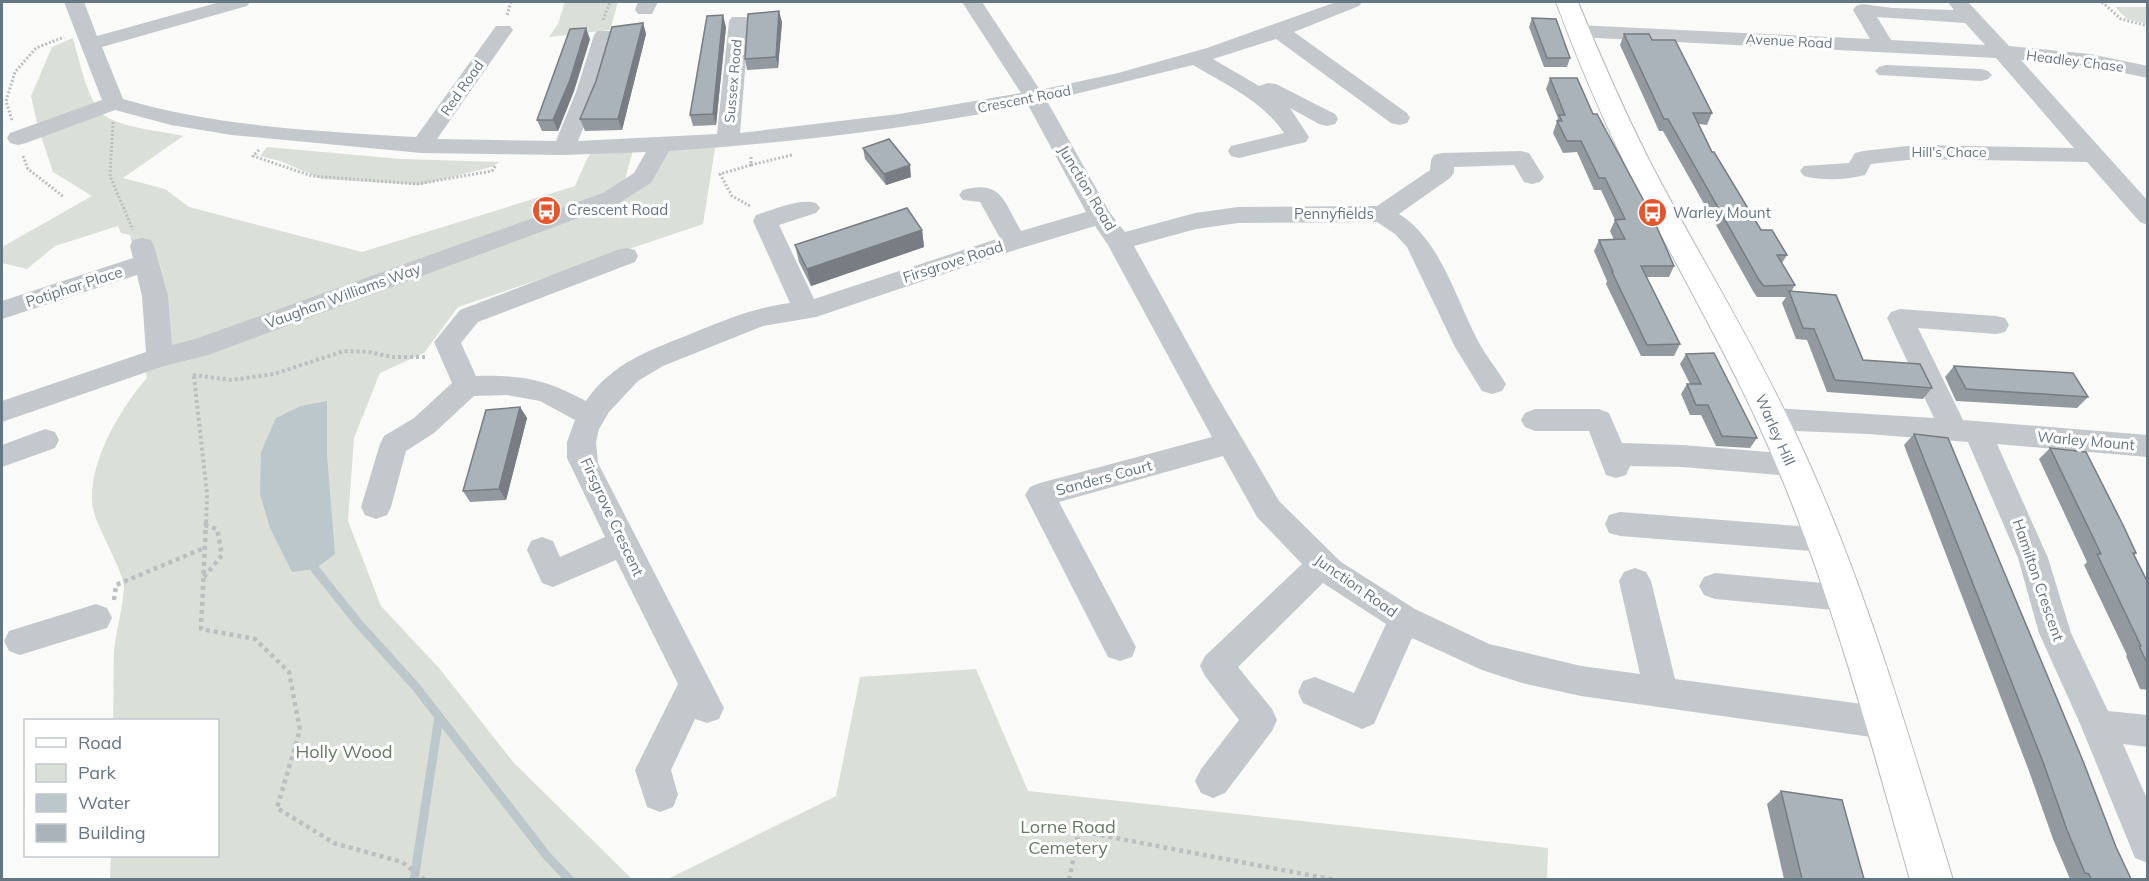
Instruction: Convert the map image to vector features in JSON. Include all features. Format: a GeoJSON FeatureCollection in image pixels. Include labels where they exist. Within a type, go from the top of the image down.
{"type":"FeatureCollection","features":[{"type":"Feature","properties":{"kind":"main road","name":"Warley Hill"},"geometry":{"type":"LineString","coordinates":[[1572,16],[1590,66],[1606,100],[1772,419],[1824,540],[1885,723],[1932,879]]}},
{"type":"Feature","properties":{"kind":"street"},"geometry":{"type":"LineString","coordinates":[[18,138],[114,104],[74,2]]}},
{"type":"Feature","properties":{"kind":"street"},"geometry":{"type":"LineString","coordinates":[[87,36],[240,2]]}},
{"type":"Feature","properties":{"kind":"street","name":"Junction Road"},"geometry":{"type":"LineString","coordinates":[[972,2],[1035,98],[1100,216],[1119,242],[1229,443],[1268,509],[1322,564],[1404,620],[1482,656],[1522,668],[1581,681],[1885,723]]}},
{"type":"Feature","properties":{"kind":"street","name":"Crescent Road"},"geometry":{"type":"LineString","coordinates":[[114,104],[142,113],[274,134],[421,146],[564,148],[728,141],[895,123],[1035,98],[1203,56],[1279,32],[1352,2]]}},
{"type":"Feature","properties":{"kind":"street"},"geometry":{"type":"LineString","coordinates":[[1903,92],[1928,92],[1863,10],[1891,13],[1964,9],[2148,217]]}},
{"type":"Feature","properties":{"kind":"street","name":"Avenue Road"},"geometry":{"type":"LineString","coordinates":[[1572,16],[1891,47],[2001,52]]}},
{"type":"Feature","properties":{"kind":"street","name":"Sussex Road"},"geometry":{"type":"LineString","coordinates":[[728,141],[739,21]]}},
{"type":"Feature","properties":{"kind":"street","name":"Red Road"},"geometry":{"type":"LineString","coordinates":[[421,146],[503,30]]}},
{"type":"Feature","properties":{"kind":"street"},"geometry":{"type":"LineString","coordinates":[[1279,32],[1399,118]]}},
{"type":"Feature","properties":{"kind":"street"},"geometry":{"type":"LineString","coordinates":[[564,148],[587,92],[604,35]]}},
{"type":"Feature","properties":{"kind":"street"},"geometry":{"type":"LineString","coordinates":[[1938,50],[1958,78]]}},
{"type":"Feature","properties":{"kind":"street","name":"Headley Chase"},"geometry":{"type":"LineString","coordinates":[[2001,52],[2090,60],[2148,72]]}},
{"type":"Feature","properties":{"kind":"street"},"geometry":{"type":"LineString","coordinates":[[1203,56],[1327,119]]}},
{"type":"Feature","properties":{"kind":"street"},"geometry":{"type":"LineString","coordinates":[[1203,56],[1281,112],[1298,137],[1239,151]]}},
{"type":"Feature","properties":{"kind":"street"},"geometry":{"type":"LineString","coordinates":[[1886,71],[1958,78],[1981,75]]}},
{"type":"Feature","properties":{"kind":"street","name":"Vaughan Williams Way"},"geometry":{"type":"LineString","coordinates":[[2,412],[160,357],[190,363],[611,198],[635,186],[649,173],[660,145]]}},
{"type":"Feature","properties":{"kind":"street"},"geometry":{"type":"LineString","coordinates":[[1382,214],[1443,173],[1442,160],[1465,149],[1521,158],[1532,177]]}},
{"type":"Feature","properties":{"kind":"street","name":"Hill's Chace"},"geometry":{"type":"LineString","coordinates":[[1812,171],[1857,170],[1863,158],[1917,152],[2094,155]]}},
{"type":"Feature","properties":{"kind":"street"},"geometry":{"type":"LineString","coordinates":[[971,195],[982,193],[989,197],[1015,242]]}},
{"type":"Feature","properties":{"kind":"street"},"geometry":{"type":"LineString","coordinates":[[807,311],[765,221],[808,208]]}},
{"type":"Feature","properties":{"kind":"street","name":"Pennyfields"},"geometry":{"type":"LineString","coordinates":[[1119,242],[1195,221],[1238,215],[1382,214],[1404,228],[1418,244],[1468,347],[1492,384]]}},
{"type":"Feature","properties":{"kind":"street","name":"Firsgrove Road"},"geometry":{"type":"LineString","coordinates":[[807,311],[1100,216]]}},
{"type":"Feature","properties":{"kind":"street"},"geometry":{"type":"LineString","coordinates":[[144,254],[155,296],[160,357]]}},
{"type":"Feature","properties":{"kind":"street","name":"Potiphar Place"},"geometry":{"type":"LineString","coordinates":[[2,310],[144,254]]}},
{"type":"Feature","properties":{"kind":"street"},"geometry":{"type":"LineString","coordinates":[[463,378],[447,342],[469,316],[626,256]]}},
{"type":"Feature","properties":{"kind":"street","name":"Firsgrove Crescent"},"geometry":{"type":"LineString","coordinates":[[660,795],[652,770],[701,696],[581,456],[584,435],[591,416],[606,394],[638,367],[726,330],[785,310],[807,311]]}},
{"type":"Feature","properties":{"kind":"street","name":"Hamilton Crescent"},"geometry":{"type":"LineString","coordinates":[[1996,325],[1900,318],[1966,432],[2034,558],[2055,633],[2098,726],[2148,845]]}},
{"type":"Feature","properties":{"kind":"street"},"geometry":{"type":"LineString","coordinates":[[463,378],[546,392],[591,416]]}},
{"type":"Feature","properties":{"kind":"street"},"geometry":{"type":"LineString","coordinates":[[376,507],[394,444],[414,435],[426,425],[463,378]]}},
{"type":"Feature","properties":{"kind":"street","name":"Warley Mount"},"geometry":{"type":"LineString","coordinates":[[1772,419],[2148,446]]}},
{"type":"Feature","properties":{"kind":"street"},"geometry":{"type":"LineString","coordinates":[[1535,420],[1599,420],[1614,461],[1682,456],[1791,465]]}},
{"type":"Feature","properties":{"kind":"street"},"geometry":{"type":"LineString","coordinates":[[2,456],[45,440]]}},
{"type":"Feature","properties":{"kind":"street","name":"Sanders Court"},"geometry":{"type":"LineString","coordinates":[[1120,647],[1040,495],[1229,443]]}},
{"type":"Feature","properties":{"kind":"street"},"geometry":{"type":"LineString","coordinates":[[1620,524],[1824,540]]}},
{"type":"Feature","properties":{"kind":"street"},"geometry":{"type":"LineString","coordinates":[[542,550],[553,574],[623,543]]}},
{"type":"Feature","properties":{"kind":"street"},"geometry":{"type":"LineString","coordinates":[[1213,782],[1260,720],[1216,666],[1322,564]]}},
{"type":"Feature","properties":{"kind":"street"},"geometry":{"type":"LineString","coordinates":[[1635,581],[1661,691]]}},
{"type":"Feature","properties":{"kind":"street"},"geometry":{"type":"LineString","coordinates":[[1715,586],[1844,598]]}},
{"type":"Feature","properties":{"kind":"street"},"geometry":{"type":"LineString","coordinates":[[20,641],[96,618]]}},
{"type":"Feature","properties":{"kind":"street"},"geometry":{"type":"LineString","coordinates":[[1315,692],[1362,713],[1404,620]]}},
{"type":"Feature","properties":{"kind":"street"},"geometry":{"type":"LineString","coordinates":[[2098,726],[2148,731]]}},
{"type":"Feature","properties":{"kind":"path"},"geometry":{"type":"LineString","coordinates":[[2102,2],[2121,19],[2148,26]]}},
{"type":"Feature","properties":{"kind":"path"},"geometry":{"type":"LineString","coordinates":[[64,197],[28,169],[6,101],[15,72],[36,48],[87,36]]}},
{"type":"Feature","properties":{"kind":"path"},"geometry":{"type":"LineString","coordinates":[[114,104],[110,176],[144,254]]}},
{"type":"Feature","properties":{"kind":"path"},"geometry":{"type":"LineString","coordinates":[[274,134],[253,156],[312,176],[417,184],[492,171],[506,148]]}},
{"type":"Feature","properties":{"kind":"path"},"geometry":{"type":"LineString","coordinates":[[750,138],[752,165],[720,174],[732,196],[755,208],[765,221]]}},
{"type":"Feature","properties":{"kind":"path"},"geometry":{"type":"LineString","coordinates":[[425,879],[402,862],[334,843],[277,808],[300,730],[289,672],[255,639],[201,628],[207,494],[190,363],[231,380],[274,374],[344,351],[369,352],[392,357],[429,357],[463,378]]}},
{"type":"Feature","properties":{"kind":"path"},"geometry":{"type":"LineString","coordinates":[[204,578],[222,555],[217,529],[205,525]]}},
{"type":"Feature","properties":{"kind":"path"},"geometry":{"type":"LineString","coordinates":[[96,618],[113,613],[116,585],[204,548]]}},
{"type":"Feature","properties":{"kind":"path"},"geometry":{"type":"LineString","coordinates":[[1069,879],[1079,831],[1335,879]]}},
{"type":"Feature","properties":{"kind":"green space"},"geometry":{"type":"Polygon","coordinates":[[[565,2],[618,2],[610,30],[549,37],[558,24],[565,2]]]}},
{"type":"Feature","properties":{"kind":"green space"},"geometry":{"type":"Polygon","coordinates":[[[2115,7],[2147,7],[2147,24],[2127,19],[2115,7]]]}},
{"type":"Feature","properties":{"kind":"green space","name":"Holly Wood"},"geometry":{"type":"Polygon","coordinates":[[[73,38],[89,92],[105,116],[132,126],[183,136],[123,178],[165,189],[189,207],[362,252],[575,186],[595,147],[634,146],[622,191],[660,145],[716,142],[703,224],[458,307],[424,353],[380,373],[354,438],[348,521],[381,606],[439,668],[514,763],[632,879],[110,879],[111,857],[219,857],[219,719],[113,719],[114,651],[124,587],[117,564],[96,519],[92,502],[93,484],[97,464],[114,425],[147,378],[144,363],[159,358],[130,235],[121,233],[118,226],[55,246],[27,269],[2,263],[2,247],[92,196],[53,172],[38,127],[31,96],[52,47],[73,38]]]}},
{"type":"Feature","properties":{"kind":"green space"},"geometry":{"type":"Polygon","coordinates":[[[267,147],[401,159],[500,162],[491,167],[421,185],[322,179],[280,161],[260,156],[267,147]]]}},
{"type":"Feature","properties":{"kind":"green space","name":"Lorne Road Cemetery"},"geometry":{"type":"Polygon","coordinates":[[[976,669],[1028,791],[1548,848],[1547,879],[668,879],[836,796],[860,677],[976,669]]]}},
{"type":"Feature","properties":{"kind":"water"},"geometry":{"type":"Polygon","coordinates":[[[327,401],[327,455],[335,554],[315,569],[292,572],[270,528],[260,494],[261,452],[276,418],[301,406],[327,401]]]}},
{"type":"Feature","properties":{"kind":"building"},"geometry":{"type":"Polygon","coordinates":[[[779,11],[776,57],[745,59],[748,14],[779,11]]]}},
{"type":"Feature","properties":{"kind":"building"},"geometry":{"type":"Polygon","coordinates":[[[723,15],[713,114],[690,115],[707,16],[723,15]]]}},
{"type":"Feature","properties":{"kind":"building"},"geometry":{"type":"Polygon","coordinates":[[[1532,18],[1556,19],[1570,58],[1547,58],[1532,18]]]}},
{"type":"Feature","properties":{"kind":"building"},"geometry":{"type":"Polygon","coordinates":[[[643,23],[618,119],[580,119],[596,81],[612,27],[643,23]]]}},
{"type":"Feature","properties":{"kind":"building"},"geometry":{"type":"Polygon","coordinates":[[[586,28],[570,80],[553,120],[537,120],[570,29],[586,28]]]}},
{"type":"Feature","properties":{"kind":"building"},"geometry":{"type":"Polygon","coordinates":[[[1624,34],[1649,34],[1652,40],[1675,40],[1712,113],[1693,113],[1712,152],[1761,230],[1772,230],[1787,255],[1777,255],[1795,285],[1764,286],[1759,280],[1668,119],[1664,119],[1624,34]]]}},
{"type":"Feature","properties":{"kind":"building"},"geometry":{"type":"Polygon","coordinates":[[[1550,78],[1577,78],[1593,114],[1597,114],[1652,216],[1674,266],[1641,266],[1680,344],[1647,345],[1599,240],[1625,239],[1615,220],[1625,219],[1605,178],[1599,178],[1581,141],[1567,141],[1557,121],[1562,121],[1559,115],[1565,115],[1550,78]]]}},
{"type":"Feature","properties":{"kind":"building"},"geometry":{"type":"Polygon","coordinates":[[[889,139],[910,165],[884,174],[863,148],[889,139]]]}},
{"type":"Feature","properties":{"kind":"building"},"geometry":{"type":"Polygon","coordinates":[[[907,208],[922,230],[807,269],[795,245],[907,208]]]}},
{"type":"Feature","properties":{"kind":"building"},"geometry":{"type":"Polygon","coordinates":[[[1789,291],[1836,295],[1863,360],[1920,364],[1932,388],[1835,380],[1814,329],[1803,328],[1789,291]]]}},
{"type":"Feature","properties":{"kind":"building"},"geometry":{"type":"Polygon","coordinates":[[[1714,353],[1757,438],[1722,436],[1708,405],[1696,405],[1687,384],[1701,384],[1686,354],[1714,353]]]}},
{"type":"Feature","properties":{"kind":"building"},"geometry":{"type":"Polygon","coordinates":[[[1954,366],[2073,373],[2088,397],[1966,389],[1954,366]]]}},
{"type":"Feature","properties":{"kind":"building"},"geometry":{"type":"Polygon","coordinates":[[[520,407],[499,489],[463,491],[486,410],[520,407]]]}},
{"type":"Feature","properties":{"kind":"building"},"geometry":{"type":"Polygon","coordinates":[[[1914,434],[1948,438],[2131,879],[2091,879],[2089,874],[2085,873],[1914,434]]]}},
{"type":"Feature","properties":{"kind":"building"},"geometry":{"type":"Polygon","coordinates":[[[2050,448],[2086,452],[2136,553],[2133,553],[2148,583],[2148,665],[2097,554],[2101,554],[2050,448]]]}},
{"type":"Feature","properties":{"kind":"building"},"geometry":{"type":"Polygon","coordinates":[[[1781,791],[1842,800],[1864,879],[1802,879],[1781,791]]]}},
{"type":"Feature","properties":{"kind":"waterway"},"geometry":{"type":"LineString","coordinates":[[315,569],[359,624],[416,687],[547,856],[570,880]]}},
{"type":"Feature","properties":{"kind":"waterway"},"geometry":{"type":"LineString","coordinates":[[414,880],[439,717]]}},
{"type":"Feature","properties":{"kind":"place","name":"Crescent Road"},"geometry":{"type":"Point","coordinates":[546,210]}},
{"type":"Feature","properties":{"kind":"place","name":"Warley Mount"},"geometry":{"type":"Point","coordinates":[1652,213]}}]}
